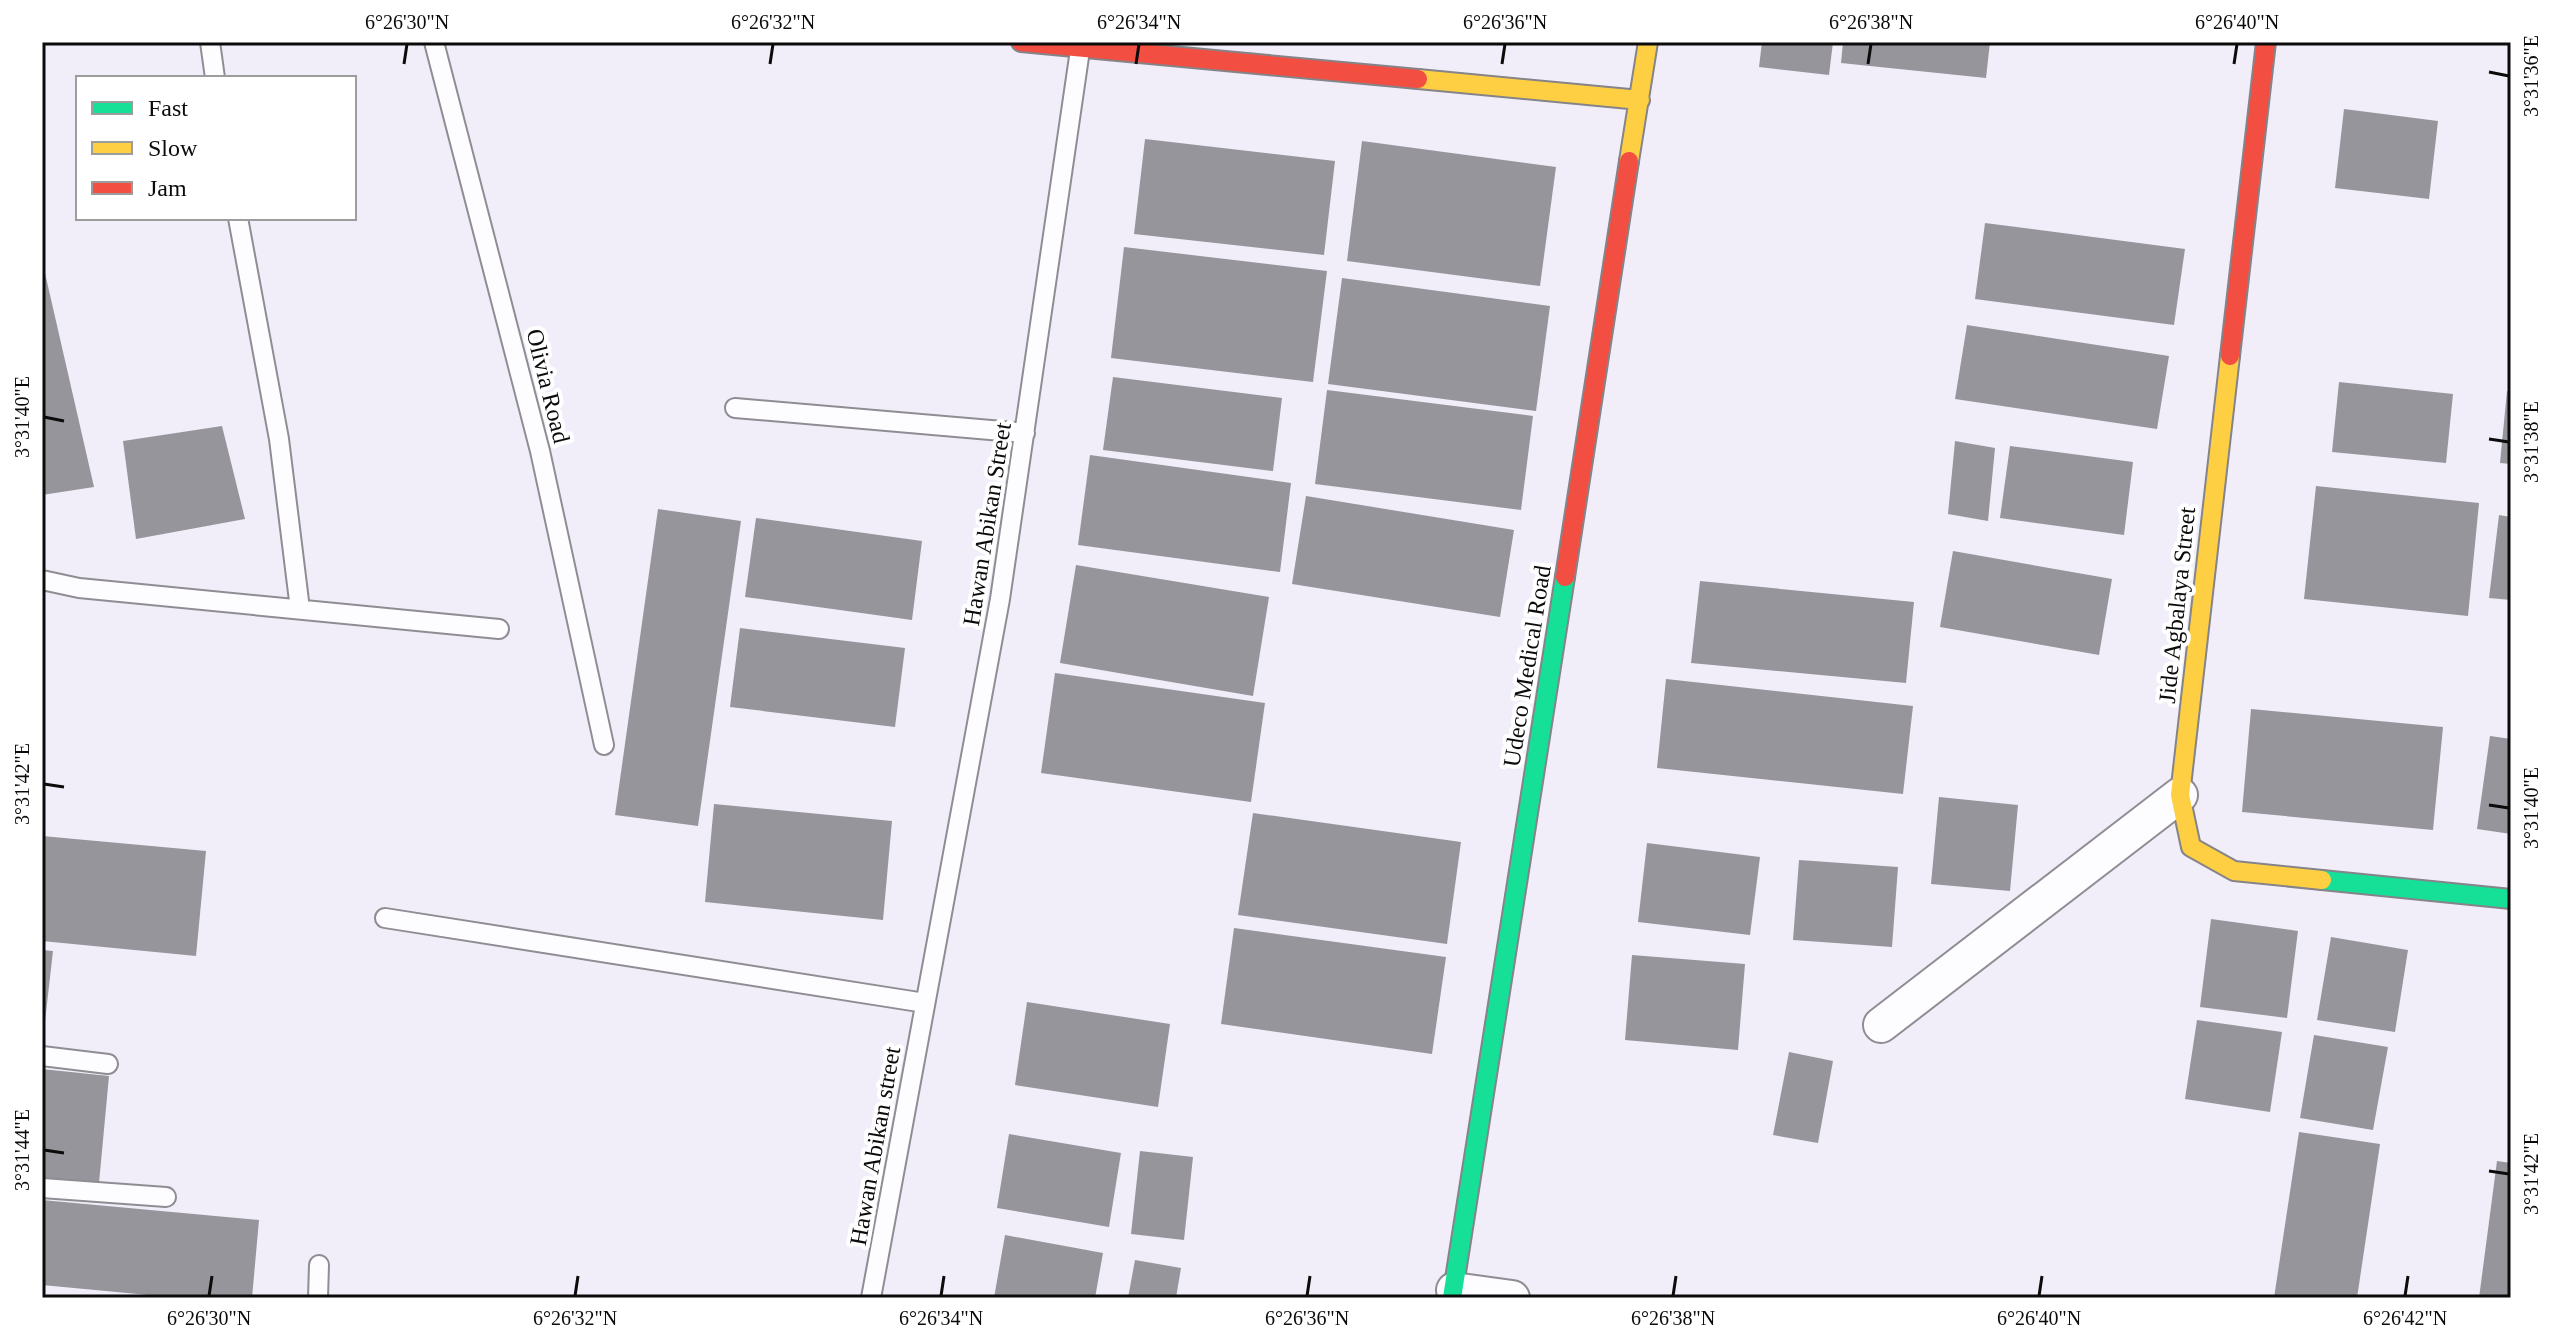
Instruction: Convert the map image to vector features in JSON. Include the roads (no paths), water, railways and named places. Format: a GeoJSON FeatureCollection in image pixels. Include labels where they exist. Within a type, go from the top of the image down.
{"type":"FeatureCollection","features":[{"type":"Feature","properties":{"kind":"street"},"geometry":{"type":"LineString","coordinates":[[1021,42],[1080,50],[1640,100]]}},
{"type":"Feature","properties":{"kind":"street","name":"Udeco Medical Road"},"geometry":{"type":"LineString","coordinates":[[1453,1294],[1648,42]]}},
{"type":"Feature","properties":{"kind":"street","name":"Jide Agbalaya Street"},"geometry":{"type":"LineString","coordinates":[[2266,42],[2180,795],[2191,847],[2234,871],[2511,899]]}},
{"type":"Feature","properties":{"kind":"street"},"geometry":{"type":"LineString","coordinates":[[1881,1025],[2180,795]]}},
{"type":"Feature","properties":{"kind":"street"},"geometry":{"type":"LineString","coordinates":[[1453,1294],[1512,1298]]}},
{"type":"Feature","properties":{"kind":"lane"},"geometry":{"type":"LineString","coordinates":[[210,42],[215,76]]}},
{"type":"Feature","properties":{"kind":"lane","name":"Olivia Road"},"geometry":{"type":"LineString","coordinates":[[434,42],[540,451],[604,745]]}},
{"type":"Feature","properties":{"kind":"lane","name":"Hawan Abikan Street"},"geometry":{"type":"LineString","coordinates":[[925,1003],[1000,599],[1080,50]]}},
{"type":"Feature","properties":{"kind":"lane"},"geometry":{"type":"LineString","coordinates":[[238,220],[279,439],[300,609]]}},
{"type":"Feature","properties":{"kind":"lane"},"geometry":{"type":"LineString","coordinates":[[735,408],[1025,433]]}},
{"type":"Feature","properties":{"kind":"lane"},"geometry":{"type":"LineString","coordinates":[[42,580],[79,588],[499,629]]}},
{"type":"Feature","properties":{"kind":"lane"},"geometry":{"type":"LineString","coordinates":[[385,918],[925,1003]]}},
{"type":"Feature","properties":{"kind":"lane","name":"Hawan Abikan street"},"geometry":{"type":"LineString","coordinates":[[871,1298],[925,1003]]}},
{"type":"Feature","properties":{"kind":"lane"},"geometry":{"type":"LineString","coordinates":[[42,1056],[108,1064]]}},
{"type":"Feature","properties":{"kind":"lane"},"geometry":{"type":"LineString","coordinates":[[42,1188],[166,1197]]}},
{"type":"Feature","properties":{"kind":"lane"},"geometry":{"type":"LineString","coordinates":[[318,1298],[319,1265]]}}]}
